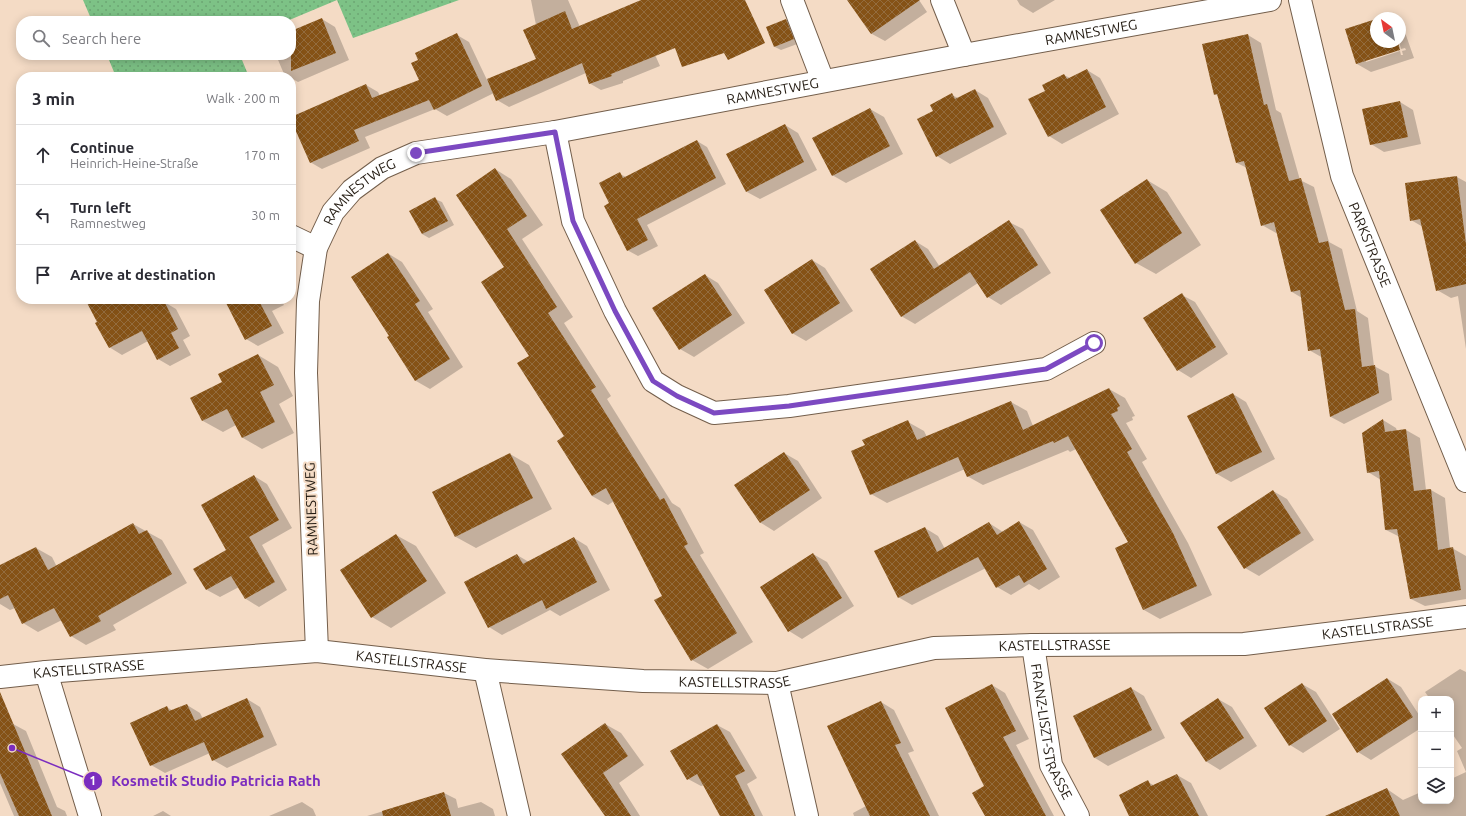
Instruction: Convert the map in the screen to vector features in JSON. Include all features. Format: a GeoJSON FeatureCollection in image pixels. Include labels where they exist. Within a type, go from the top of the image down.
{"type":"FeatureCollection","features":[{"type":"Feature","properties":{"kind":"street"},"geometry":{"type":"LineString","coordinates":[[792,0],[823,81]]}},
{"type":"Feature","properties":{"kind":"street"},"geometry":{"type":"LineString","coordinates":[[942,0],[964,55]]}},
{"type":"Feature","properties":{"kind":"street","name":"PARKSTRASSE"},"geometry":{"type":"LineString","coordinates":[[1300,0],[1342,176],[1466,481]]}},
{"type":"Feature","properties":{"kind":"street","name":"RAMNESTWEG"},"geometry":{"type":"LineString","coordinates":[[317,651],[306,373],[308,301],[316,248],[333,212],[352,190],[382,168],[416,153],[555,132],[1260,1]]}},
{"type":"Feature","properties":{"kind":"street"},"geometry":{"type":"LineString","coordinates":[[555,132],[573,221],[615,311],[653,381],[677,396],[714,413],[789,406],[1046,369],[1094,343]]}},
{"type":"Feature","properties":{"kind":"street"},"geometry":{"type":"LineString","coordinates":[[296,238],[316,248]]}},
{"type":"Feature","properties":{"kind":"street","name":"KASTELLSTRASSE"},"geometry":{"type":"LineString","coordinates":[[0,677],[46,672],[317,651],[485,670],[643,681],[777,683],[934,648],[1033,644],[1244,644],[1466,617]]}},
{"type":"Feature","properties":{"kind":"street","name":"FRANZ-LISZT-STRASSE"},"geometry":{"type":"LineString","coordinates":[[1033,644],[1051,765],[1078,816]]}},
{"type":"Feature","properties":{"kind":"street"},"geometry":{"type":"LineString","coordinates":[[485,670],[519,816]]}},
{"type":"Feature","properties":{"kind":"street"},"geometry":{"type":"LineString","coordinates":[[46,672],[90,816]]}},
{"type":"Feature","properties":{"kind":"street"},"geometry":{"type":"LineString","coordinates":[[777,683],[807,816]]}},
{"type":"Feature","properties":{"kind":"green space"},"geometry":{"type":"Polygon","coordinates":[[[83,0],[337,0],[296,17],[296,16],[90,16],[83,0]]]}},
{"type":"Feature","properties":{"kind":"green space"},"geometry":{"type":"Polygon","coordinates":[[[337,0],[459,0],[353,38],[337,0]]]}},
{"type":"Feature","properties":{"kind":"green space"},"geometry":{"type":"Polygon","coordinates":[[[109,60],[242,60],[247,72],[114,72],[109,60]]]}},
{"type":"Feature","properties":{"kind":"building"},"geometry":{"type":"Polygon","coordinates":[[[641,0],[745,0],[765,43],[728,60],[724,53],[682,67],[675,48],[611,74],[612,76],[589,84],[582,63],[496,101],[487,79],[536,59],[523,30],[565,11],[572,29],[641,0]]]}},
{"type":"Feature","properties":{"kind":"building"},"geometry":{"type":"Polygon","coordinates":[[[847,0],[920,0],[871,34],[847,0]]]}},
{"type":"Feature","properties":{"kind":"building"},"geometry":{"type":"Polygon","coordinates":[[[322,18],[336,53],[291,71],[291,60],[296,60],[296,29],[322,18]]]}},
{"type":"Feature","properties":{"kind":"building"},"geometry":{"type":"Polygon","coordinates":[[[786,19],[794,39],[774,47],[766,27],[786,19]]]}},
{"type":"Feature","properties":{"kind":"building"},"geometry":{"type":"Polygon","coordinates":[[[1370,21],[1370,48],[1400,48],[1400,50],[1356,64],[1345,29],[1370,21]]]}},
{"type":"Feature","properties":{"kind":"building"},"geometry":{"type":"Polygon","coordinates":[[[457,33],[482,86],[434,110],[429,100],[354,130],[359,141],[310,163],[296,131],[296,115],[366,84],[372,98],[419,80],[411,63],[418,60],[415,53],[457,33]]]}},
{"type":"Feature","properties":{"kind":"building"},"geometry":{"type":"Polygon","coordinates":[[[1248,34],[1264,105],[1267,104],[1289,181],[1301,178],[1319,243],[1328,241],[1345,310],[1355,309],[1362,367],[1375,365],[1379,393],[1330,417],[1320,349],[1308,351],[1300,290],[1291,292],[1274,222],[1261,226],[1244,161],[1236,163],[1217,94],[1214,95],[1202,44],[1248,34]]]}},
{"type":"Feature","properties":{"kind":"building"},"geometry":{"type":"Polygon","coordinates":[[[1087,69],[1106,107],[1048,137],[1028,99],[1045,91],[1042,85],[1064,74],[1067,79],[1087,69]]]}},
{"type":"Feature","properties":{"kind":"building"},"geometry":{"type":"Polygon","coordinates":[[[975,89],[994,127],[936,157],[917,119],[933,111],[930,105],[952,93],[955,99],[975,89]]]}},
{"type":"Feature","properties":{"kind":"building"},"geometry":{"type":"Polygon","coordinates":[[[1400,101],[1408,137],[1370,145],[1362,109],[1400,101]]]}},
{"type":"Feature","properties":{"kind":"building"},"geometry":{"type":"Polygon","coordinates":[[[870,108],[890,146],[832,176],[812,138],[870,108]]]}},
{"type":"Feature","properties":{"kind":"building"},"geometry":{"type":"Polygon","coordinates":[[[785,124],[804,162],[746,192],[726,154],[785,124]]]}},
{"type":"Feature","properties":{"kind":"building"},"geometry":{"type":"Polygon","coordinates":[[[697,140],[716,178],[637,219],[648,240],[627,251],[604,206],[609,203],[599,183],[620,172],[623,178],[697,140]]]}},
{"type":"Feature","properties":{"kind":"building"},"geometry":{"type":"Polygon","coordinates":[[[495,168],[527,216],[507,229],[557,307],[548,313],[596,387],[591,390],[660,500],[664,498],[688,544],[684,546],[737,633],[691,661],[654,600],[662,596],[606,488],[592,496],[557,441],[564,436],[517,363],[529,356],[481,282],[504,267],[456,195],[495,168]]]}},
{"type":"Feature","properties":{"kind":"building"},"geometry":{"type":"Polygon","coordinates":[[[1457,176],[1466,244],[1466,284],[1436,291],[1420,219],[1410,221],[1405,183],[1457,176]]]}},
{"type":"Feature","properties":{"kind":"building"},"geometry":{"type":"Polygon","coordinates":[[[1147,179],[1182,233],[1135,264],[1100,210],[1147,179]]]}},
{"type":"Feature","properties":{"kind":"building"},"geometry":{"type":"Polygon","coordinates":[[[435,197],[448,221],[422,234],[409,211],[435,197]]]}},
{"type":"Feature","properties":{"kind":"building"},"geometry":{"type":"Polygon","coordinates":[[[1009,220],[1038,265],[987,298],[970,272],[901,317],[870,269],[915,240],[934,269],[1009,220]]]}},
{"type":"Feature","properties":{"kind":"building"},"geometry":{"type":"Polygon","coordinates":[[[388,253],[420,301],[415,304],[450,359],[415,381],[387,337],[389,336],[351,277],[388,253]]]}},
{"type":"Feature","properties":{"kind":"building"},"geometry":{"type":"Polygon","coordinates":[[[812,259],[840,303],[792,334],[764,290],[812,259]]]}},
{"type":"Feature","properties":{"kind":"building"},"geometry":{"type":"Polygon","coordinates":[[[705,274],[732,315],[679,350],[652,308],[705,274]]]}},
{"type":"Feature","properties":{"kind":"building"},"geometry":{"type":"Polygon","coordinates":[[[1182,293],[1216,347],[1177,371],[1143,318],[1182,293]]]}},
{"type":"Feature","properties":{"kind":"building"},"geometry":{"type":"Polygon","coordinates":[[[88,304],[166,304],[178,329],[171,333],[179,348],[157,360],[142,331],[109,348],[95,323],[97,322],[88,304]]]}},
{"type":"Feature","properties":{"kind":"building"},"geometry":{"type":"Polygon","coordinates":[[[227,304],[261,304],[272,326],[245,340],[227,304]]]}},
{"type":"Feature","properties":{"kind":"building"},"geometry":{"type":"Polygon","coordinates":[[[258,354],[274,385],[260,392],[275,422],[242,438],[227,409],[202,421],[190,398],[222,382],[218,374],[258,354]]]}},
{"type":"Feature","properties":{"kind":"building"},"geometry":{"type":"Polygon","coordinates":[[[1109,388],[1120,406],[1117,408],[1118,411],[1111,414],[1132,449],[1127,452],[1173,533],[1197,586],[1143,610],[1115,548],[1128,542],[1068,436],[1054,443],[1053,441],[967,477],[958,457],[870,495],[851,451],[865,445],[862,440],[908,420],[917,440],[1011,401],[1023,430],[1109,388]]]}},
{"type":"Feature","properties":{"kind":"building"},"geometry":{"type":"Polygon","coordinates":[[[1233,393],[1262,452],[1216,474],[1187,416],[1233,393]]]}},
{"type":"Feature","properties":{"kind":"building"},"geometry":{"type":"Polygon","coordinates":[[[1383,419],[1385,432],[1406,429],[1414,491],[1431,489],[1438,550],[1453,547],[1461,590],[1410,599],[1397,529],[1385,530],[1379,471],[1367,473],[1362,433],[1383,419]]]}},
{"type":"Feature","properties":{"kind":"building"},"geometry":{"type":"Polygon","coordinates":[[[784,452],[810,490],[760,523],[734,485],[784,452]]]}},
{"type":"Feature","properties":{"kind":"building"},"geometry":{"type":"Polygon","coordinates":[[[510,453],[533,498],[455,537],[432,492],[510,453]]]}},
{"type":"Feature","properties":{"kind":"building"},"geometry":{"type":"Polygon","coordinates":[[[254,475],[279,520],[249,537],[275,582],[245,599],[231,576],[206,590],[193,569],[226,550],[201,505],[254,475]]]}},
{"type":"Feature","properties":{"kind":"building"},"geometry":{"type":"Polygon","coordinates":[[[1273,490],[1301,533],[1244,569],[1217,527],[1273,490]]]}},
{"type":"Feature","properties":{"kind":"building"},"geometry":{"type":"Polygon","coordinates":[[[1019,521],[1047,569],[1024,583],[1019,575],[996,588],[978,557],[898,598],[874,551],[925,527],[937,552],[989,522],[997,535],[1019,521]]]}},
{"type":"Feature","properties":{"kind":"building"},"geometry":{"type":"Polygon","coordinates":[[[133,523],[139,534],[147,530],[172,574],[98,616],[101,621],[70,637],[54,608],[22,624],[8,595],[0,599],[0,565],[36,547],[48,570],[133,523]]]}},
{"type":"Feature","properties":{"kind":"building"},"geometry":{"type":"Polygon","coordinates":[[[396,534],[427,581],[371,618],[340,570],[396,534]]]}},
{"type":"Feature","properties":{"kind":"building"},"geometry":{"type":"Polygon","coordinates":[[[574,537],[597,582],[546,609],[542,600],[488,628],[464,582],[517,554],[523,564],[574,537]]]}},
{"type":"Feature","properties":{"kind":"building"},"geometry":{"type":"Polygon","coordinates":[[[813,553],[842,598],[788,632],[760,587],[813,553]]]}},
{"type":"Feature","properties":{"kind":"building"},"geometry":{"type":"Polygon","coordinates":[[[1387,678],[1413,717],[1357,753],[1332,714],[1387,678]]]}},
{"type":"Feature","properties":{"kind":"building"},"geometry":{"type":"Polygon","coordinates":[[[1302,683],[1327,721],[1289,746],[1264,708],[1302,683]]]}},
{"type":"Feature","properties":{"kind":"building"},"geometry":{"type":"Polygon","coordinates":[[[992,684],[1016,731],[1003,737],[1046,816],[985,816],[972,793],[984,786],[945,708],[992,684]]]}},
{"type":"Feature","properties":{"kind":"building"},"geometry":{"type":"Polygon","coordinates":[[[1131,687],[1152,730],[1094,758],[1073,716],[1131,687]]]}},
{"type":"Feature","properties":{"kind":"building"},"geometry":{"type":"Polygon","coordinates":[[[0,692],[52,816],[19,816],[0,773],[0,692]]]}},
{"type":"Feature","properties":{"kind":"building"},"geometry":{"type":"Polygon","coordinates":[[[247,698],[264,737],[212,761],[204,742],[150,766],[130,723],[167,706],[169,711],[187,704],[195,721],[247,698]]]}},
{"type":"Feature","properties":{"kind":"building"},"geometry":{"type":"Polygon","coordinates":[[[1218,698],[1244,738],[1206,762],[1180,723],[1218,698]]]}},
{"type":"Feature","properties":{"kind":"building"},"geometry":{"type":"Polygon","coordinates":[[[881,701],[901,743],[895,745],[930,816],[870,816],[827,726],[881,701]]]}},
{"type":"Feature","properties":{"kind":"building"},"geometry":{"type":"Polygon","coordinates":[[[605,723],[628,756],[603,773],[631,816],[605,816],[561,754],[605,723]]]}},
{"type":"Feature","properties":{"kind":"building"},"geometry":{"type":"Polygon","coordinates":[[[717,724],[745,771],[735,776],[755,816],[720,816],[697,774],[687,780],[670,751],[717,724]]]}},
{"type":"Feature","properties":{"kind":"building"},"geometry":{"type":"Polygon","coordinates":[[[1177,774],[1199,816],[1129,816],[1119,795],[1148,780],[1151,786],[1177,774]]]}},
{"type":"Feature","properties":{"kind":"building"},"geometry":{"type":"Polygon","coordinates":[[[1387,788],[1400,816],[1325,816],[1387,788]]]}},
{"type":"Feature","properties":{"kind":"building"},"geometry":{"type":"Polygon","coordinates":[[[444,792],[451,816],[383,816],[382,811],[444,792]]]}},
{"type":"Feature","properties":{"kind":"place","name":"Kosmetik Studio Patricia Rath"},"geometry":{"type":"Point","coordinates":[12,748]}},
{"type":"Feature","properties":{"kind":"route"},"geometry":{"type":"LineString","coordinates":[[416,153],[555,132],[573,221],[615,311],[653,381],[677,396],[714,413],[789,406],[1046,369],[1094,343]]}}]}
